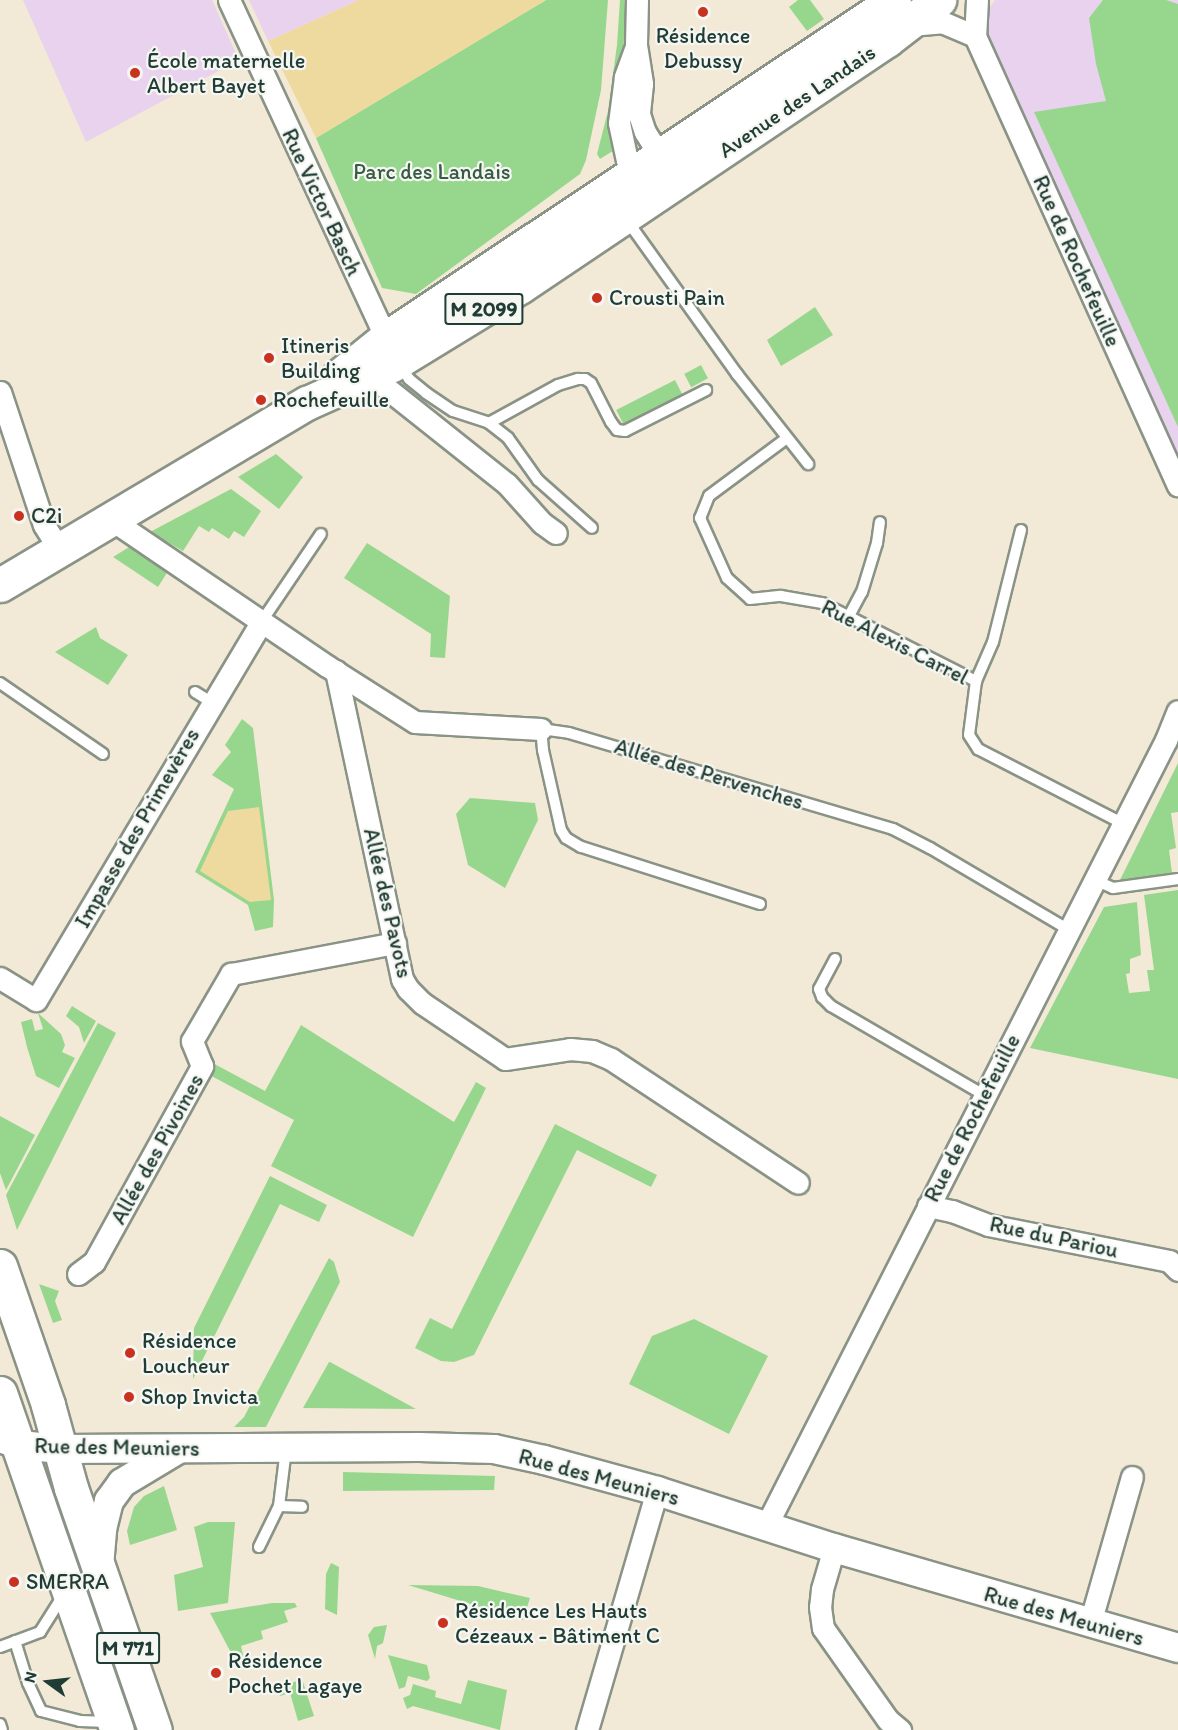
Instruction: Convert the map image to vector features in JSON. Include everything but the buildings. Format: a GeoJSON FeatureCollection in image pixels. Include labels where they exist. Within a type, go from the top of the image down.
{"type":"FeatureCollection","features":[{"type":"Feature","properties":{"kind":"main road","name":"Avenue des Landais"},"geometry":{"type":"LineString","coordinates":[[649,176],[901,12],[939,0]]}},
{"type":"Feature","properties":{"kind":"main road","name":"Avenue des Landais"},"geometry":{"type":"LineString","coordinates":[[649,176],[901,12]]}},
{"type":"Feature","properties":{"kind":"main road","name":"M 2099"},"geometry":{"type":"LineString","coordinates":[[386,357],[649,176]]}},
{"type":"Feature","properties":{"kind":"main road","name":"M 2099"},"geometry":{"type":"LineString","coordinates":[[0,585],[386,357],[512,291],[625,217],[649,176]]}},
{"type":"Feature","properties":{"kind":"main road","name":"M 771"},"geometry":{"type":"LineString","coordinates":[[0,1266],[155,1730]]}},
{"type":"Feature","properties":{"kind":"main road","name":"M 771"},"geometry":{"type":"LineString","coordinates":[[0,1393],[10,1441],[67,1588],[115,1726]]}},
{"type":"Feature","properties":{"kind":"main road","name":"Rue des Meuniers"},"geometry":{"type":"LineString","coordinates":[[10,1441],[60,1449],[419,1447],[494,1449],[544,1460],[657,1491],[834,1548],[1178,1648]]}},
{"type":"Feature","properties":{"kind":"main road"},"geometry":{"type":"LineString","coordinates":[[99,1566],[102,1529],[110,1501],[122,1483],[177,1450]]}},
{"type":"Feature","properties":{"kind":"street","name":"Rue Victor Basch"},"geometry":{"type":"LineString","coordinates":[[229,0],[386,357],[380,383],[507,484],[542,523],[556,533]]}},
{"type":"Feature","properties":{"kind":"street"},"geometry":{"type":"LineString","coordinates":[[637,0],[636,45],[642,84],[639,114],[645,132],[649,176]]}},
{"type":"Feature","properties":{"kind":"street","name":"Rue de Rochefeuille"},"geometry":{"type":"LineString","coordinates":[[977,0],[975,36],[1177,480]]}},
{"type":"Feature","properties":{"kind":"street"},"geometry":{"type":"LineString","coordinates":[[901,12],[942,22],[975,36]]}},
{"type":"Feature","properties":{"kind":"street"},"geometry":{"type":"LineString","coordinates":[[636,45],[625,76],[619,123],[627,160],[649,176]]}},
{"type":"Feature","properties":{"kind":"street"},"geometry":{"type":"LineString","coordinates":[[0,392],[45,525],[60,551]]}},
{"type":"Feature","properties":{"kind":"street"},"geometry":{"type":"LineString","coordinates":[[112,520],[336,671]]}},
{"type":"Feature","properties":{"kind":"street","name":"Impasse des Primevères"},"geometry":{"type":"LineString","coordinates":[[0,978],[36,1000],[203,697],[262,621]]}},
{"type":"Feature","properties":{"kind":"street","name":"Allée des Pervenches"},"geometry":{"type":"LineString","coordinates":[[336,671],[415,722],[541,729]]}},
{"type":"Feature","properties":{"kind":"street","name":"Allée des Pavots"},"geometry":{"type":"LineString","coordinates":[[336,671],[402,979],[408,990],[422,1003],[497,1055],[513,1060],[570,1049],[592,1051],[611,1059],[798,1183]]}},
{"type":"Feature","properties":{"kind":"street","name":"Rue de Rochefeuille"},"geometry":{"type":"LineString","coordinates":[[766,1526],[1124,824],[1178,711]]}},
{"type":"Feature","properties":{"kind":"street","name":"Allée des Pivoines"},"geometry":{"type":"LineString","coordinates":[[78,1274],[94,1262],[202,1066],[192,1041],[231,974],[395,943]]}},
{"type":"Feature","properties":{"kind":"street","name":"Rue du Pariou"},"geometry":{"type":"LineString","coordinates":[[928,1206],[952,1211],[988,1225],[1175,1262]]}},
{"type":"Feature","properties":{"kind":"street"},"geometry":{"type":"LineString","coordinates":[[1090,1623],[1132,1477]]}},
{"type":"Feature","properties":{"kind":"street"},"geometry":{"type":"LineString","coordinates":[[587,1730],[657,1491]]}},
{"type":"Feature","properties":{"kind":"street"},"geometry":{"type":"LineString","coordinates":[[834,1548],[822,1588],[820,1607],[823,1628],[888,1720],[900,1730]]}},
{"type":"Feature","properties":{"kind":"lane"},"geometry":{"type":"LineString","coordinates":[[625,217],[737,374],[808,464]]}},
{"type":"Feature","properties":{"kind":"lane"},"geometry":{"type":"LineString","coordinates":[[386,357],[426,393],[453,411],[489,423],[508,438],[538,480],[592,528]]}},
{"type":"Feature","properties":{"kind":"lane"},"geometry":{"type":"LineString","coordinates":[[489,423],[558,385],[578,380],[585,379],[591,383],[611,422],[617,430],[625,431],[706,390]]}},
{"type":"Feature","properties":{"kind":"lane","name":"Rue Alexis Carrel"},"geometry":{"type":"LineString","coordinates":[[787,438],[709,496],[700,518],[727,578],[750,599],[781,596],[822,603],[976,681],[969,735],[978,749],[1124,824]]}},
{"type":"Feature","properties":{"kind":"lane"},"geometry":{"type":"LineString","coordinates":[[849,616],[862,592],[877,543],[880,522]]}},
{"type":"Feature","properties":{"kind":"lane"},"geometry":{"type":"LineString","coordinates":[[976,681],[993,642],[1021,530]]}},
{"type":"Feature","properties":{"kind":"lane"},"geometry":{"type":"LineString","coordinates":[[262,621],[321,534]]}},
{"type":"Feature","properties":{"kind":"lane"},"geometry":{"type":"LineString","coordinates":[[0,682],[103,754]]}},
{"type":"Feature","properties":{"kind":"lane"},"geometry":{"type":"LineString","coordinates":[[541,729],[543,750],[561,830],[566,838],[581,847],[760,904]]}},
{"type":"Feature","properties":{"kind":"lane","name":"Allée des Pervenches"},"geometry":{"type":"LineString","coordinates":[[541,729],[569,733],[893,829],[930,848],[1069,930]]}},
{"type":"Feature","properties":{"kind":"lane"},"geometry":{"type":"LineString","coordinates":[[1095,880],[1113,888],[1178,879]]}},
{"type":"Feature","properties":{"kind":"lane"},"geometry":{"type":"LineString","coordinates":[[835,959],[819,989],[822,998],[831,1006],[984,1095]]}},
{"type":"Feature","properties":{"kind":"lane"},"geometry":{"type":"LineString","coordinates":[[259,1547],[279,1506],[286,1449]]}},
{"type":"Feature","properties":{"kind":"lane"},"geometry":{"type":"LineString","coordinates":[[279,1506],[302,1507]]}},
{"type":"Feature","properties":{"kind":"lane"},"geometry":{"type":"LineString","coordinates":[[0,1647],[40,1632],[67,1588]]}},
{"type":"Feature","properties":{"kind":"lane"},"geometry":{"type":"LineString","coordinates":[[15,1641],[28,1683],[41,1711],[80,1721],[115,1726]]}},
{"type":"Feature","properties":{"kind":"lane"},"geometry":{"type":"LineString","coordinates":[[0,1724],[2,1730]]}},
{"type":"Feature","properties":{"kind":"shaded area","name":"École maternelle Albert Bayet"},"geometry":{"type":"Polygon","coordinates":[[[23,0],[212,0],[239,60],[86,142],[23,0]]]}},
{"type":"Feature","properties":{"kind":"shaded area"},"geometry":{"type":"Polygon","coordinates":[[[249,0],[359,0],[268,41],[249,0]]]}},
{"type":"Feature","properties":{"kind":"shaded area"},"geometry":{"type":"Polygon","coordinates":[[[995,0],[1178,0],[1178,459],[984,32],[988,10],[995,0]]]}},
{"type":"Feature","properties":{"kind":"green space","name":"Parc des Landais"},"geometry":{"type":"Polygon","coordinates":[[[546,0],[608,0],[601,90],[586,160],[580,174],[416,294],[382,288],[316,138],[546,0]]]}},
{"type":"Feature","properties":{"kind":"green space"},"geometry":{"type":"Polygon","coordinates":[[[620,0],[627,0],[616,149],[600,159],[597,154],[608,111],[617,45],[620,0]]]}},
{"type":"Feature","properties":{"kind":"green space"},"geometry":{"type":"Polygon","coordinates":[[[798,0],[810,0],[824,19],[807,31],[789,7],[798,0]]]}},
{"type":"Feature","properties":{"kind":"green space"},"geometry":{"type":"Polygon","coordinates":[[[1103,0],[1166,0],[1178,4],[1178,427],[1034,112],[1106,101],[1096,64],[1089,18],[1103,0]]]}},
{"type":"Feature","properties":{"kind":"green space"},"geometry":{"type":"Polygon","coordinates":[[[815,307],[833,335],[781,366],[767,340],[815,307]]]}},
{"type":"Feature","properties":{"kind":"green space"},"geometry":{"type":"Polygon","coordinates":[[[701,365],[708,378],[691,387],[684,374],[701,365]]]}},
{"type":"Feature","properties":{"kind":"green space"},"geometry":{"type":"Polygon","coordinates":[[[675,380],[682,394],[623,424],[616,410],[675,380]]]}},
{"type":"Feature","properties":{"kind":"green space"},"geometry":{"type":"Polygon","coordinates":[[[276,454],[303,477],[279,509],[238,477],[276,454]]]}},
{"type":"Feature","properties":{"kind":"green space"},"geometry":{"type":"Polygon","coordinates":[[[231,489],[261,511],[244,537],[234,531],[229,539],[212,528],[209,532],[199,526],[183,551],[150,532],[231,489]]]}},
{"type":"Feature","properties":{"kind":"green space"},"geometry":{"type":"Polygon","coordinates":[[[367,543],[450,596],[445,658],[430,657],[431,634],[344,578],[367,543]]]}},
{"type":"Feature","properties":{"kind":"green space"},"geometry":{"type":"Polygon","coordinates":[[[134,544],[170,568],[158,587],[113,557],[134,544]]]}},
{"type":"Feature","properties":{"kind":"green space"},"geometry":{"type":"Polygon","coordinates":[[[96,627],[100,638],[128,655],[108,685],[55,652],[96,627]]]}},
{"type":"Feature","properties":{"kind":"green space"},"geometry":{"type":"Polygon","coordinates":[[[242,719],[253,728],[274,900],[273,927],[255,931],[248,905],[195,872],[234,789],[212,775],[231,752],[225,745],[242,719]]]}},
{"type":"Feature","properties":{"kind":"green space"},"geometry":{"type":"Polygon","coordinates":[[[1178,763],[1178,812],[1171,813],[1176,848],[1169,850],[1172,873],[1119,882],[1178,763]]]}},
{"type":"Feature","properties":{"kind":"green space"},"geometry":{"type":"Polygon","coordinates":[[[470,798],[535,803],[538,820],[505,888],[468,865],[456,814],[470,798]]]}},
{"type":"Feature","properties":{"kind":"green space"},"geometry":{"type":"Polygon","coordinates":[[[1178,890],[1178,1079],[1030,1048],[1104,907],[1137,902],[1141,955],[1130,959],[1130,973],[1126,974],[1129,993],[1150,991],[1147,970],[1154,970],[1144,895],[1178,890]]]}},
{"type":"Feature","properties":{"kind":"green space"},"geometry":{"type":"Polygon","coordinates":[[[72,1006],[96,1021],[84,1043],[79,1027],[66,1016],[72,1006]]]}},
{"type":"Feature","properties":{"kind":"green space"},"geometry":{"type":"Polygon","coordinates":[[[38,1013],[61,1034],[65,1045],[62,1052],[75,1058],[59,1088],[36,1076],[27,1047],[21,1022],[32,1019],[35,1031],[43,1029],[38,1013]]]}},
{"type":"Feature","properties":{"kind":"green space"},"geometry":{"type":"Polygon","coordinates":[[[98,1023],[116,1033],[17,1230],[6,1195],[98,1023]]]}},
{"type":"Feature","properties":{"kind":"green space"},"geometry":{"type":"Polygon","coordinates":[[[301,1025],[454,1122],[476,1082],[486,1088],[413,1237],[271,1166],[294,1120],[204,1072],[209,1061],[265,1091],[301,1025]]]}},
{"type":"Feature","properties":{"kind":"green space"},"geometry":{"type":"Polygon","coordinates":[[[0,1116],[35,1135],[6,1190],[0,1173],[0,1116]]]}},
{"type":"Feature","properties":{"kind":"green space"},"geometry":{"type":"Polygon","coordinates":[[[555,1124],[657,1175],[651,1187],[577,1150],[474,1355],[454,1362],[441,1361],[415,1348],[430,1318],[452,1329],[555,1124]]]}},
{"type":"Feature","properties":{"kind":"green space"},"geometry":{"type":"Polygon","coordinates":[[[270,1176],[327,1205],[319,1222],[280,1204],[193,1379],[194,1328],[270,1176]]]}},
{"type":"Feature","properties":{"kind":"green space"},"geometry":{"type":"Polygon","coordinates":[[[329,1258],[334,1262],[340,1282],[266,1427],[234,1427],[244,1417],[329,1258]]]}},
{"type":"Feature","properties":{"kind":"green space"},"geometry":{"type":"Polygon","coordinates":[[[39,1284],[59,1291],[55,1301],[62,1320],[53,1323],[39,1284]]]}},
{"type":"Feature","properties":{"kind":"green space"},"geometry":{"type":"Polygon","coordinates":[[[694,1319],[768,1356],[729,1434],[629,1384],[652,1336],[694,1319]]]}},
{"type":"Feature","properties":{"kind":"green space"},"geometry":{"type":"Polygon","coordinates":[[[330,1362],[416,1409],[303,1408],[330,1362]]]}},
{"type":"Feature","properties":{"kind":"green space"},"geometry":{"type":"Polygon","coordinates":[[[343,1472],[495,1476],[494,1490],[343,1491],[343,1472]]]}},
{"type":"Feature","properties":{"kind":"green space"},"geometry":{"type":"Polygon","coordinates":[[[164,1486],[177,1530],[130,1545],[127,1531],[134,1507],[144,1496],[164,1486]]]}},
{"type":"Feature","properties":{"kind":"green space"},"geometry":{"type":"Polygon","coordinates":[[[208,1522],[235,1522],[228,1603],[178,1611],[174,1575],[203,1567],[194,1527],[208,1522]]]}},
{"type":"Feature","properties":{"kind":"green space"},"geometry":{"type":"Polygon","coordinates":[[[331,1563],[339,1567],[337,1615],[325,1609],[326,1574],[331,1563]]]}},
{"type":"Feature","properties":{"kind":"green space"},"geometry":{"type":"Polygon","coordinates":[[[408,1585],[478,1586],[530,1598],[523,1620],[408,1585]]]}},
{"type":"Feature","properties":{"kind":"green space"},"geometry":{"type":"Polygon","coordinates":[[[272,1603],[295,1603],[297,1607],[284,1611],[288,1622],[261,1631],[263,1639],[241,1646],[245,1663],[238,1666],[210,1613],[272,1603]]]}},
{"type":"Feature","properties":{"kind":"green space"},"geometry":{"type":"Polygon","coordinates":[[[387,1625],[383,1643],[377,1646],[375,1659],[368,1635],[374,1627],[387,1625]]]}},
{"type":"Feature","properties":{"kind":"green space"},"geometry":{"type":"Polygon","coordinates":[[[388,1655],[427,1665],[430,1678],[427,1681],[408,1676],[405,1687],[399,1689],[388,1655]]]}},
{"type":"Feature","properties":{"kind":"green space"},"geometry":{"type":"Polygon","coordinates":[[[302,1679],[314,1716],[298,1721],[290,1693],[280,1696],[279,1692],[292,1688],[291,1683],[302,1679]]]}},
{"type":"Feature","properties":{"kind":"green space"},"geometry":{"type":"Polygon","coordinates":[[[468,1680],[507,1690],[500,1730],[413,1706],[407,1709],[403,1698],[410,1695],[413,1684],[436,1691],[435,1697],[461,1704],[468,1680]]]}},
{"type":"Feature","properties":{"kind":"sand"},"geometry":{"type":"Polygon","coordinates":[[[359,0],[546,0],[316,138],[268,41],[359,0]]]}},
{"type":"Feature","properties":{"kind":"sand"},"geometry":{"type":"Polygon","coordinates":[[[259,807],[271,900],[250,902],[200,871],[228,811],[259,807]]]}},
{"type":"Feature","properties":{"kind":"place","name":"Résidence Debussy"},"geometry":{"type":"Point","coordinates":[703,12]}},
{"type":"Feature","properties":{"kind":"place","name":"École maternelle Albert Bayet"},"geometry":{"type":"Point","coordinates":[135,73]}},
{"type":"Feature","properties":{"kind":"place","name":"Crousti Pain"},"geometry":{"type":"Point","coordinates":[597,298]}},
{"type":"Feature","properties":{"kind":"place","name":"Itineris Building"},"geometry":{"type":"Point","coordinates":[269,358]}},
{"type":"Feature","properties":{"kind":"place","name":"Rochefeuille"},"geometry":{"type":"Point","coordinates":[261,400]}},
{"type":"Feature","properties":{"kind":"place","name":"C2i"},"geometry":{"type":"Point","coordinates":[19,516]}},
{"type":"Feature","properties":{"kind":"place","name":"Résidence Loucheur"},"geometry":{"type":"Point","coordinates":[130,1353]}},
{"type":"Feature","properties":{"kind":"place","name":"Shop Invicta"},"geometry":{"type":"Point","coordinates":[129,1397]}},
{"type":"Feature","properties":{"kind":"place","name":"SMERRA"},"geometry":{"type":"Point","coordinates":[14,1582]}},
{"type":"Feature","properties":{"kind":"place","name":"Résidence Les Hauts Cézeaux - Bâtiment C"},"geometry":{"type":"Point","coordinates":[443,1623]}},
{"type":"Feature","properties":{"kind":"place","name":"Résidence Pochet Lagaye"},"geometry":{"type":"Point","coordinates":[216,1673]}}]}
